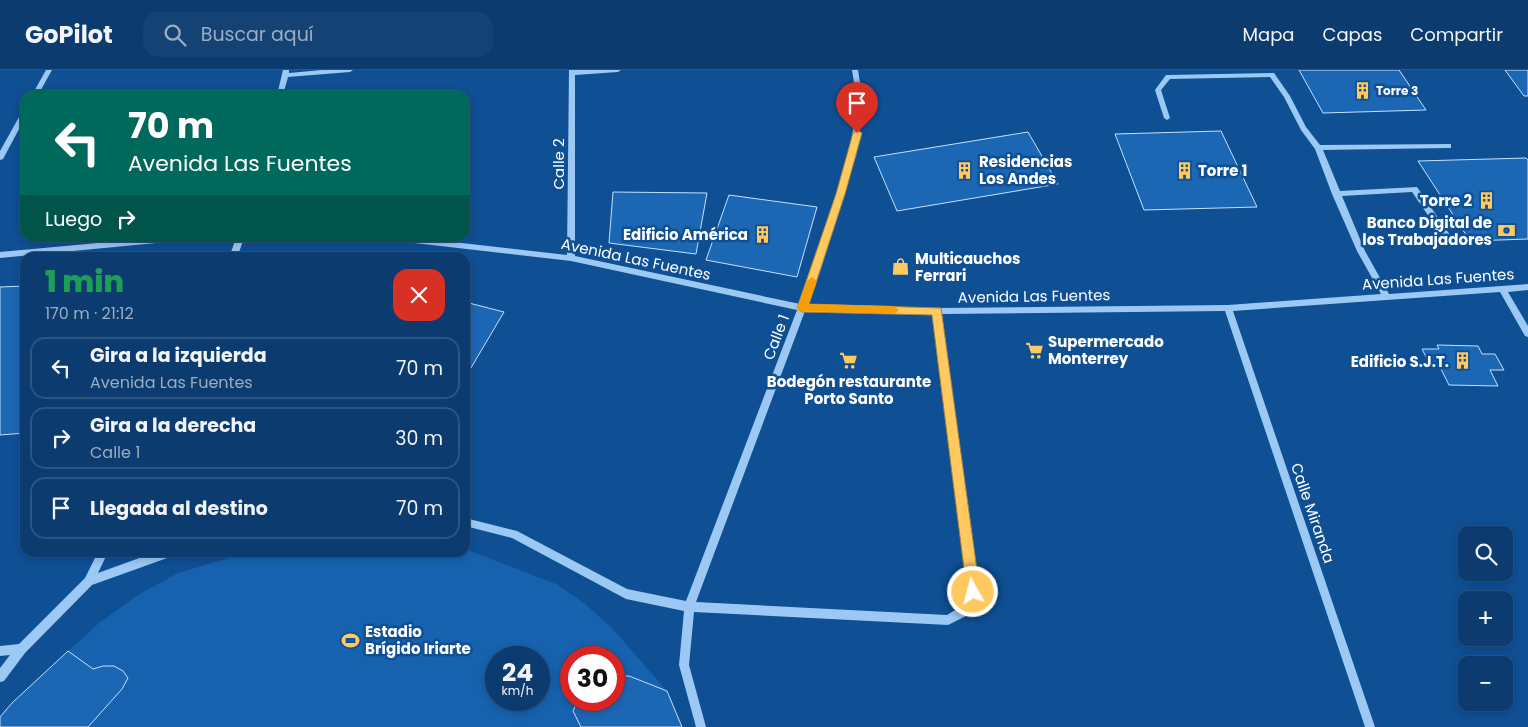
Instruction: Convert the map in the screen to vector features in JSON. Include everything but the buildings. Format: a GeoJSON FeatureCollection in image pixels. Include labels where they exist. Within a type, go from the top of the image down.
{"type":"FeatureCollection","features":[{"type":"Feature","properties":{"kind":"street"},"geometry":{"type":"LineString","coordinates":[[38,90],[49,70]]}},
{"type":"Feature","properties":{"kind":"street"},"geometry":{"type":"LineString","coordinates":[[281,90],[286,73],[350,70]]}},
{"type":"Feature","properties":{"kind":"street"},"geometry":{"type":"LineString","coordinates":[[572,72],[618,70]]}},
{"type":"Feature","properties":{"kind":"street","name":"Calle 1"},"geometry":{"type":"LineString","coordinates":[[701,727],[684,665],[689,607],[816,269],[856,141],[860,114],[860,95],[855,70]]}},
{"type":"Feature","properties":{"kind":"street","name":"Calle 2"},"geometry":{"type":"LineString","coordinates":[[571,258],[572,72]]}},
{"type":"Feature","properties":{"kind":"street"},"geometry":{"type":"LineString","coordinates":[[1167,118],[1158,90],[1168,77],[1272,75],[1287,96],[1303,128],[1318,148],[1361,251],[1386,296]]}},
{"type":"Feature","properties":{"kind":"street"},"geometry":{"type":"LineString","coordinates":[[0,157],[20,121]]}},
{"type":"Feature","properties":{"kind":"street"},"geometry":{"type":"LineString","coordinates":[[1318,148],[1448,146]]}},
{"type":"Feature","properties":{"kind":"street"},"geometry":{"type":"LineString","coordinates":[[31,252],[135,242]]}},
{"type":"Feature","properties":{"kind":"street","name":"Avenida Las Fuentes"},"geometry":{"type":"LineString","coordinates":[[432,242],[571,258],[802,308],[937,311],[1228,308],[1528,287]]}},
{"type":"Feature","properties":{"kind":"street"},"geometry":{"type":"LineString","coordinates":[[0,255],[20,253]]}},
{"type":"Feature","properties":{"kind":"street"},"geometry":{"type":"LineString","coordinates":[[1502,288],[1528,334]]}},
{"type":"Feature","properties":{"kind":"street","name":"Calle Miranda"},"geometry":{"type":"LineString","coordinates":[[1228,308],[1370,727]]}},
{"type":"Feature","properties":{"kind":"street"},"geometry":{"type":"LineString","coordinates":[[470,523],[514,534],[626,594],[689,607],[948,620],[964,611],[973,592],[937,311]]}},
{"type":"Feature","properties":{"kind":"street"},"geometry":{"type":"LineString","coordinates":[[0,676],[22,649],[89,580],[100,557]]}},
{"type":"Feature","properties":{"kind":"street"},"geometry":{"type":"LineString","coordinates":[[89,580],[156,557]]}},
{"type":"Feature","properties":{"kind":"street"},"geometry":{"type":"LineString","coordinates":[[0,651],[22,649]]}},
{"type":"Feature","properties":{"kind":"lane"},"geometry":{"type":"LineString","coordinates":[[1336,194],[1414,189],[1446,235]]}},
{"type":"Feature","properties":{"kind":"shaded area","name":"Estadio Brígido Iriarte"},"geometry":{"type":"Polygon","coordinates":[[[470,551],[556,584],[584,603],[613,629],[667,691],[682,727],[0,727],[12,703],[98,624],[138,595],[178,573],[232,557],[470,557],[470,551]]]}},
{"type":"Feature","properties":{"kind":"slow traffic"},"geometry":{"type":"LineString","coordinates":[[812,281],[802,308],[894,310]]}},
{"type":"Feature","properties":{"kind":"place","name":"Torre 3"},"geometry":{"type":"Point","coordinates":[1362,90]}},
{"type":"Feature","properties":{"kind":"place","name":"Residencias Los Andes"},"geometry":{"type":"Point","coordinates":[965,170]}},
{"type":"Feature","properties":{"kind":"place","name":"Torre 1"},"geometry":{"type":"Point","coordinates":[1184,170]}},
{"type":"Feature","properties":{"kind":"place","name":"Torre 2"},"geometry":{"type":"Point","coordinates":[1486,200]}},
{"type":"Feature","properties":{"kind":"place","name":"Banco Digital de los Trabajadores"},"geometry":{"type":"Point","coordinates":[1506,231]}},
{"type":"Feature","properties":{"kind":"place","name":"Edificio América"},"geometry":{"type":"Point","coordinates":[762,234]}},
{"type":"Feature","properties":{"kind":"place","name":"Multicauchos Ferrari"},"geometry":{"type":"Point","coordinates":[901,267]}},
{"type":"Feature","properties":{"kind":"place","name":"Supermercado Monterrey"},"geometry":{"type":"Point","coordinates":[1034,350]}},
{"type":"Feature","properties":{"kind":"place","name":"Bodegón restaurante Porto Santo"},"geometry":{"type":"Point","coordinates":[849,360]}},
{"type":"Feature","properties":{"kind":"place","name":"Edificio S.J.T."},"geometry":{"type":"Point","coordinates":[1463,361]}},
{"type":"Feature","properties":{"kind":"place","name":"Estadio Brígido Iriarte"},"geometry":{"type":"Point","coordinates":[351,640]}},
{"type":"Feature","properties":{"kind":"route"},"geometry":{"type":"LineString","coordinates":[[857,133],[852,156],[802,308],[937,311],[973,592]]}}]}
